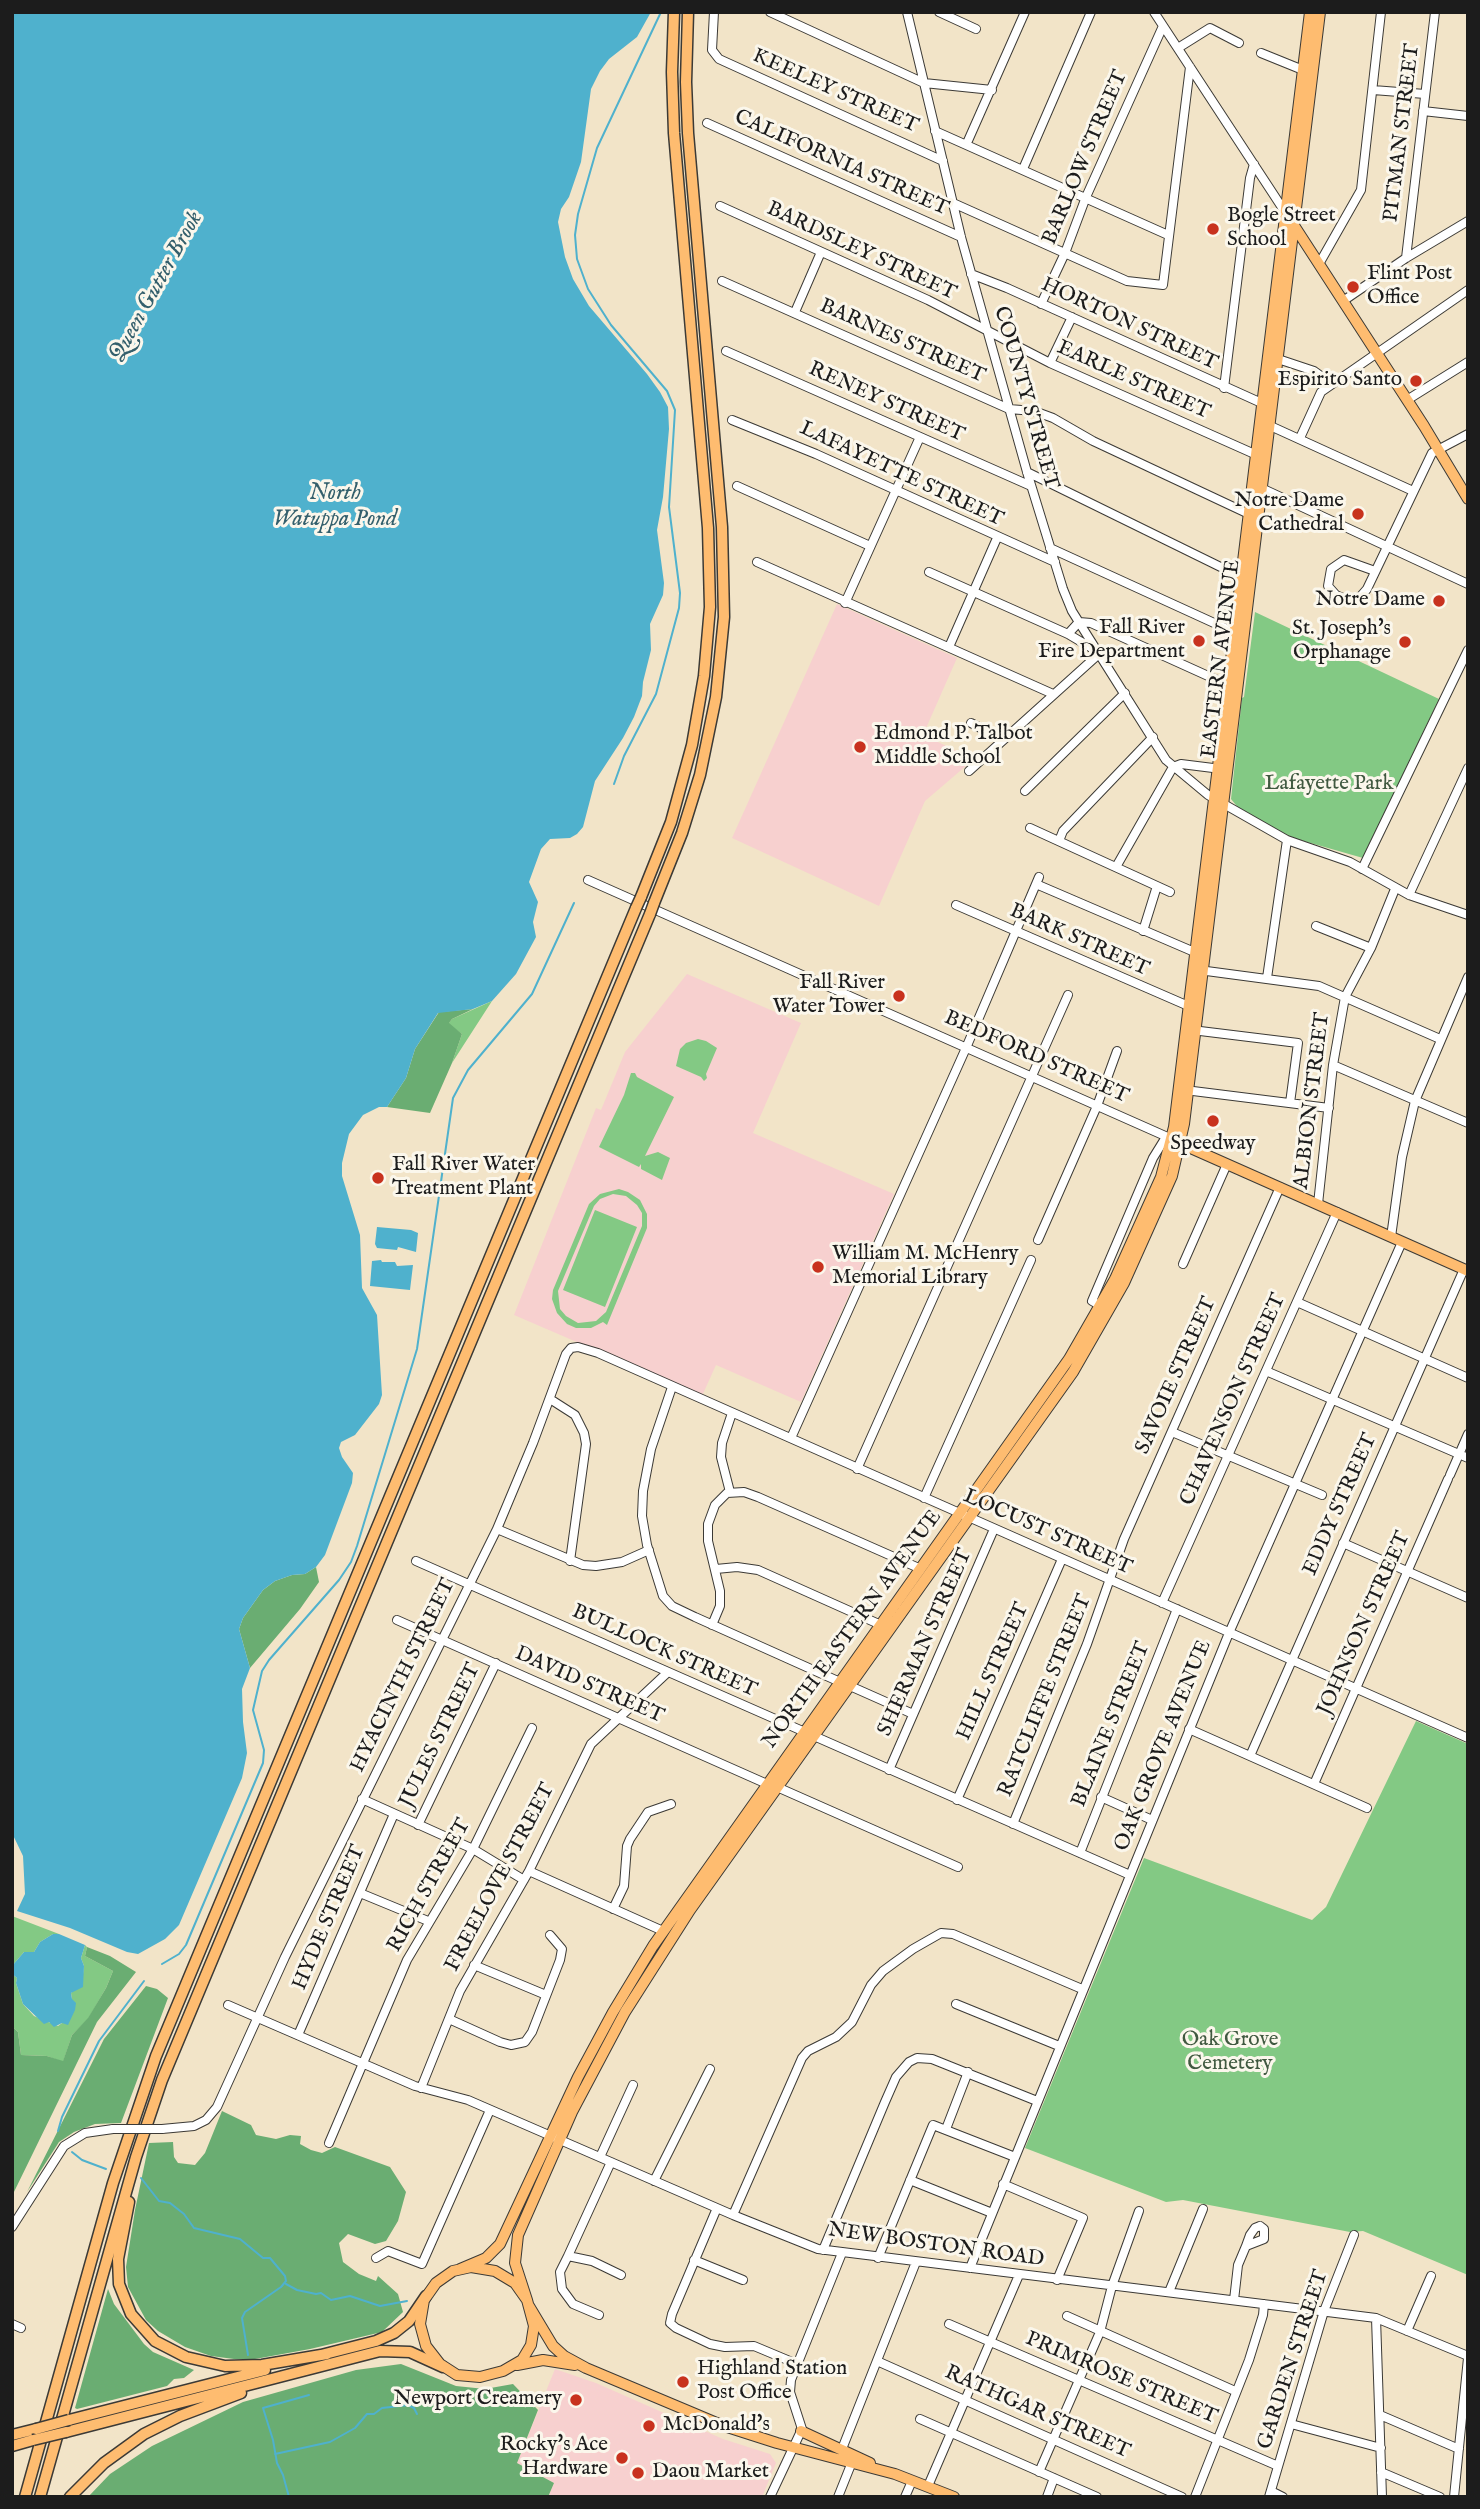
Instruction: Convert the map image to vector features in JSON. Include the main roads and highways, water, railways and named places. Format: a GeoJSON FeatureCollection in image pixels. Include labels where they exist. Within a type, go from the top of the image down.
{"type":"FeatureCollection","features":[{"type":"Feature","properties":{"kind":"highway"},"geometry":{"type":"LineString","coordinates":[[25,2497],[113,2183],[156,2056],[639,903],[667,832],[690,755],[703,686],[709,617],[708,528],[674,133],[674,12]]}},
{"type":"Feature","properties":{"kind":"highway"},"geometry":{"type":"LineString","coordinates":[[40,2497],[142,2138],[193,2004],[652,909],[682,833],[700,775],[718,687],[724,617],[722,527],[688,133],[688,12]]}},
{"type":"Feature","properties":{"kind":"highway"},"geometry":{"type":"LineString","coordinates":[[142,2138],[117,2269],[124,2301],[140,2327],[155,2341],[172,2351],[215,2365],[252,2366],[327,2354]]}},
{"type":"Feature","properties":{"kind":"highway"},"geometry":{"type":"LineString","coordinates":[[12,2446],[69,2420],[381,2340],[409,2321],[426,2296]]}},
{"type":"Feature","properties":{"kind":"highway"},"geometry":{"type":"LineString","coordinates":[[12,2435],[66,2432],[390,2350],[410,2352],[443,2367]]}},
{"type":"Feature","properties":{"kind":"highway"},"geometry":{"type":"LineString","coordinates":[[71,2497],[104,2463],[153,2429],[189,2412],[299,2372]]}},
{"type":"Feature","properties":{"kind":"main road","name":"EASTERN AVENUE"},"geometry":{"type":"LineString","coordinates":[[1173,1140],[1191,1030],[1214,800],[1223,770],[1254,517],[1285,212],[1310,12]]}},
{"type":"Feature","properties":{"kind":"main road","name":"EASTERN AVENUE"},"geometry":{"type":"LineString","coordinates":[[1267,405],[1278,359],[1320,12]]}},
{"type":"Feature","properties":{"kind":"main road"},"geometry":{"type":"LineString","coordinates":[[1285,212],[1408,400],[1468,498]]}},
{"type":"Feature","properties":{"kind":"main road","name":"EASTERN AVENUE"},"geometry":{"type":"LineString","coordinates":[[1200,954],[1224,806],[1223,770],[1228,685],[1241,577],[1254,517]]}},
{"type":"Feature","properties":{"kind":"main road","name":"BEDFORD STREET"},"geometry":{"type":"LineString","coordinates":[[1173,1140],[1466,1270]]}},
{"type":"Feature","properties":{"kind":"main road","name":"NORTH EASTERN AVENUE"},"geometry":{"type":"LineString","coordinates":[[555,2138],[647,1975],[685,1916],[772,1786],[964,1516],[1053,1384],[1101,1306],[1144,1217],[1173,1140]]}},
{"type":"Feature","properties":{"kind":"main road","name":"NORTH EASTERN AVENUE"},"geometry":{"type":"LineString","coordinates":[[845,1684],[881,1625],[921,1569],[1068,1380],[1105,1320],[1151,1228],[1169,1183],[1173,1140]]}},
{"type":"Feature","properties":{"kind":"main road","name":"NORTH EASTERN AVENUE"},"geometry":{"type":"LineString","coordinates":[[555,2138],[571,2090],[606,2024],[663,1931],[772,1786]]}},
{"type":"Feature","properties":{"kind":"main road"},"geometry":{"type":"LineString","coordinates":[[555,2138],[500,2244],[486,2258],[439,2280],[426,2296],[420,2315],[420,2329],[428,2350],[443,2367],[457,2375],[475,2378],[543,2360],[586,2368]]}},
{"type":"Feature","properties":{"kind":"main road"},"geometry":{"type":"LineString","coordinates":[[514,2366],[524,2357],[531,2345],[534,2331],[516,2269],[516,2244],[555,2138]]}},
{"type":"Feature","properties":{"kind":"main road"},"geometry":{"type":"LineString","coordinates":[[460,2269],[483,2268],[501,2273],[515,2283],[553,2346],[564,2356],[586,2368],[712,2422],[886,2472],[954,2497]]}},
{"type":"Feature","properties":{"kind":"main road"},"geometry":{"type":"LineString","coordinates":[[801,2431],[886,2472]]}},
{"type":"Feature","properties":{"kind":"water","name":"North Watuppa Pond"},"geometry":{"type":"Polygon","coordinates":[[[12,12],[651,12],[637,37],[609,59],[591,89],[581,162],[558,222],[565,257],[573,279],[589,306],[647,374],[668,407],[669,429],[663,497],[657,530],[663,595],[650,624],[651,650],[642,696],[623,738],[595,781],[583,827],[570,838],[550,839],[541,849],[529,882],[538,902],[533,922],[536,937],[516,974],[492,1001],[473,1009],[438,1013],[415,1049],[406,1078],[387,1107],[379,1107],[363,1115],[349,1134],[342,1163],[342,1176],[360,1235],[362,1288],[377,1315],[382,1395],[379,1404],[355,1435],[341,1442],[339,1448],[342,1457],[353,1473],[352,1483],[325,1555],[316,1567],[305,1574],[275,1581],[263,1590],[243,1618],[239,1629],[250,1668],[242,1689],[247,1753],[242,1778],[179,1925],[165,1939],[138,1954],[17,1911],[25,1894],[23,1856],[12,1833],[12,12]]]}},
{"type":"Feature","properties":{"kind":"water"},"geometry":{"type":"Polygon","coordinates":[[[377,1227],[418,1233],[416,1252],[398,1247],[397,1250],[377,1248],[377,1227]]]}},
{"type":"Feature","properties":{"kind":"water"},"geometry":{"type":"Polygon","coordinates":[[[372,1261],[395,1262],[397,1266],[413,1265],[410,1290],[370,1286],[372,1261]]]}},
{"type":"Feature","properties":{"kind":"water"},"geometry":{"type":"Polygon","coordinates":[[[53,1934],[85,1945],[81,1958],[84,1966],[83,1987],[71,1993],[76,2003],[75,2010],[68,2025],[62,2023],[54,2027],[49,2022],[44,2024],[23,2004],[17,1978],[12,1974],[12,1966],[24,1952],[34,1952],[40,1942],[53,1934]]]}},
{"type":"Feature","properties":{"kind":"waterway"},"geometry":{"type":"LineString","coordinates":[[614,784],[624,756],[656,694],[679,608],[680,593],[669,507],[675,410],[667,391],[611,325],[588,289],[577,259],[575,235],[578,214],[597,148],[661,12]]}},
{"type":"Feature","properties":{"kind":"waterway"},"geometry":{"type":"LineString","coordinates":[[162,1964],[179,1954],[186,1945],[263,1763],[264,1750],[253,1710],[262,1671],[339,1580],[351,1562],[357,1546],[417,1349],[453,1098],[468,1070],[532,994],[574,903]]}},
{"type":"Feature","properties":{"kind":"waterway"},"geometry":{"type":"LineString","coordinates":[[58,2131],[62,2117],[99,2041],[144,1981]]}},
{"type":"Feature","properties":{"kind":"waterway"},"geometry":{"type":"LineString","coordinates":[[72,2152],[82,2160],[106,2169]]}},
{"type":"Feature","properties":{"kind":"waterway"},"geometry":{"type":"LineString","coordinates":[[141,2178],[159,2201],[170,2203],[184,2214],[194,2228],[240,2239],[263,2258],[270,2258],[285,2276],[286,2281],[281,2287],[245,2312],[242,2318],[248,2355]]}},
{"type":"Feature","properties":{"kind":"waterway"},"geometry":{"type":"LineString","coordinates":[[286,2284],[297,2290],[321,2293],[331,2300],[350,2296],[380,2306],[407,2301]]}},
{"type":"Feature","properties":{"kind":"waterway"},"geometry":{"type":"LineString","coordinates":[[289,2497],[263,2408],[309,2395]]}},
{"type":"Feature","properties":{"kind":"waterway"},"geometry":{"type":"LineString","coordinates":[[275,2454],[330,2442],[355,2428],[367,2414],[374,2414],[382,2408],[408,2405],[414,2408],[417,2414]]}},
{"type":"Feature","properties":{"kind":"place","name":"Bogle Street School"},"geometry":{"type":"Point","coordinates":[1213,229]}},
{"type":"Feature","properties":{"kind":"place","name":"Flint Post Office"},"geometry":{"type":"Point","coordinates":[1353,287]}},
{"type":"Feature","properties":{"kind":"place","name":"Espirito Santo"},"geometry":{"type":"Point","coordinates":[1416,381]}},
{"type":"Feature","properties":{"kind":"place","name":"Notre Dame Cathedral"},"geometry":{"type":"Point","coordinates":[1358,514]}},
{"type":"Feature","properties":{"kind":"place","name":"Notre Dame"},"geometry":{"type":"Point","coordinates":[1439,601]}},
{"type":"Feature","properties":{"kind":"place","name":"Fall River Fire Department"},"geometry":{"type":"Point","coordinates":[1199,641]}},
{"type":"Feature","properties":{"kind":"place","name":"St. Joseph's Orphanage"},"geometry":{"type":"Point","coordinates":[1405,642]}},
{"type":"Feature","properties":{"kind":"place","name":"Edmond P. Talbot Middle School"},"geometry":{"type":"Point","coordinates":[860,747]}},
{"type":"Feature","properties":{"kind":"place","name":"Fall River Water Tower"},"geometry":{"type":"Point","coordinates":[899,996]}},
{"type":"Feature","properties":{"kind":"place","name":"Speedway"},"geometry":{"type":"Point","coordinates":[1213,1121]}},
{"type":"Feature","properties":{"kind":"place","name":"Fall River Water Treatment Plant"},"geometry":{"type":"Point","coordinates":[378,1178]}},
{"type":"Feature","properties":{"kind":"place","name":"William M. McHenry Memorial Library"},"geometry":{"type":"Point","coordinates":[818,1267]}},
{"type":"Feature","properties":{"kind":"place","name":"Highland Station Post Office"},"geometry":{"type":"Point","coordinates":[683,2382]}},
{"type":"Feature","properties":{"kind":"place","name":"Newport Creamery"},"geometry":{"type":"Point","coordinates":[576,2400]}},
{"type":"Feature","properties":{"kind":"place","name":"McDonald's"},"geometry":{"type":"Point","coordinates":[649,2426]}},
{"type":"Feature","properties":{"kind":"place","name":"Rocky's Ace Hardware"},"geometry":{"type":"Point","coordinates":[622,2458]}},
{"type":"Feature","properties":{"kind":"place","name":"Daou Market"},"geometry":{"type":"Point","coordinates":[638,2473]}},
{"type":"Feature","properties":{"kind":"water label","name":"Queen Gutter Brook"},"geometry":{"type":"Point","coordinates":[157,287]}},
{"type":"Feature","properties":{"kind":"park label","name":"Lafayette Park"},"geometry":{"type":"Point","coordinates":[1329,785]}},
{"type":"Feature","properties":{"kind":"park label","name":"Oak Grove Cemetery"},"geometry":{"type":"Point","coordinates":[1230,2053]}}]}
